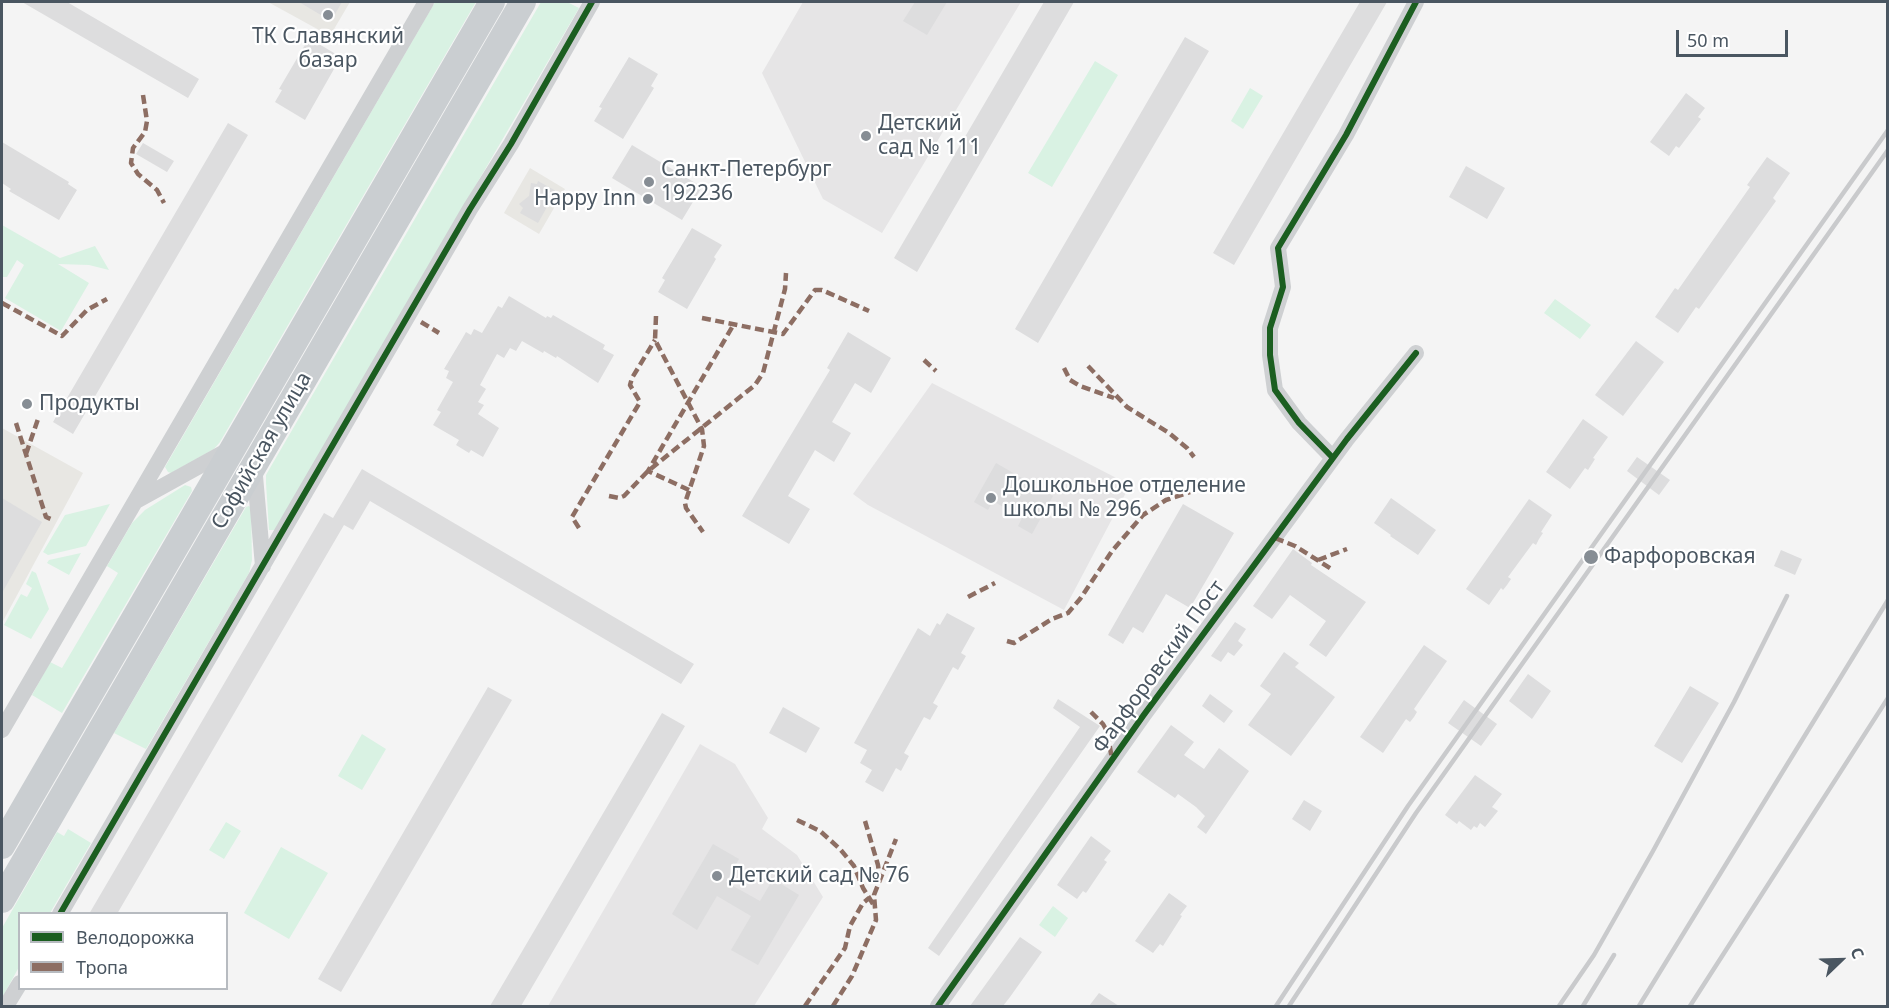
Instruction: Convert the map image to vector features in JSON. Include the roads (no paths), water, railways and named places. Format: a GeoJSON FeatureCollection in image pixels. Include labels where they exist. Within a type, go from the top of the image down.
{"type":"FeatureCollection","features":[{"type":"Feature","properties":{"kind":"main road","name":"Софийская улица"},"geometry":{"type":"LineString","coordinates":[[2,846],[492,2]]}},
{"type":"Feature","properties":{"kind":"main road","name":"Софийская улица"},"geometry":{"type":"LineString","coordinates":[[2,900],[523,2]]}},
{"type":"Feature","properties":{"kind":"main road"},"geometry":{"type":"LineString","coordinates":[[303,327],[326,340]]}},
{"type":"Feature","properties":{"kind":"street"},"geometry":{"type":"LineString","coordinates":[[2,730],[426,2]]}},
{"type":"Feature","properties":{"kind":"street"},"geometry":{"type":"LineString","coordinates":[[61,912],[592,2]]}},
{"type":"Feature","properties":{"kind":"street"},"geometry":{"type":"LineString","coordinates":[[1333,458],[1299,423],[1275,390],[1270,355],[1270,328],[1283,287],[1278,248],[1346,135],[1416,2]]}},
{"type":"Feature","properties":{"kind":"street","name":"Фарфоровский Пост"},"geometry":{"type":"LineString","coordinates":[[938,1006],[1143,716],[1333,458],[1416,353]]}},
{"type":"Feature","properties":{"kind":"street"},"geometry":{"type":"LineString","coordinates":[[135,501],[232,448]]}},
{"type":"Feature","properties":{"kind":"street"},"geometry":{"type":"LineString","coordinates":[[254,465],[263,566]]}},
{"type":"Feature","properties":{"kind":"street"},"geometry":{"type":"LineString","coordinates":[[6,1006],[18,985]]}},
{"type":"Feature","properties":{"kind":"railway"},"geometry":{"type":"LineString","coordinates":[[1276,1006],[1408,806],[1888,130]]}},
{"type":"Feature","properties":{"kind":"railway"},"geometry":{"type":"LineString","coordinates":[[1289,1006],[1416,813],[1888,150]]}},
{"type":"Feature","properties":{"kind":"railway"},"geometry":{"type":"LineString","coordinates":[[1559,1006],[1594,955],[1653,851],[1734,702],[1787,596]]}},
{"type":"Feature","properties":{"kind":"railway"},"geometry":{"type":"LineString","coordinates":[[1639,1006],[1888,600]]}},
{"type":"Feature","properties":{"kind":"railway"},"geometry":{"type":"LineString","coordinates":[[1690,1006],[1888,698]]}},
{"type":"Feature","properties":{"kind":"railway"},"geometry":{"type":"LineString","coordinates":[[1583,1006],[1614,955]]}},
{"type":"Feature","properties":{"kind":"place","name":"ТК Славянский базар"},"geometry":{"type":"Point","coordinates":[328,15]}},
{"type":"Feature","properties":{"kind":"place","name":"Детский сад № 111"},"geometry":{"type":"Point","coordinates":[866,136]}},
{"type":"Feature","properties":{"kind":"place","name":"Санкт-Петербург 192236"},"geometry":{"type":"Point","coordinates":[649,182]}},
{"type":"Feature","properties":{"kind":"place","name":"Happy Inn"},"geometry":{"type":"Point","coordinates":[648,199]}},
{"type":"Feature","properties":{"kind":"place","name":"Продукты"},"geometry":{"type":"Point","coordinates":[27,404]}},
{"type":"Feature","properties":{"kind":"place","name":"Дошкольное отделение школы № 296"},"geometry":{"type":"Point","coordinates":[991,498]}},
{"type":"Feature","properties":{"kind":"place","name":"Фарфоровская"},"geometry":{"type":"Point","coordinates":[1591,557]}},
{"type":"Feature","properties":{"kind":"place","name":"Детский сад № 76"},"geometry":{"type":"Point","coordinates":[717,876]}}]}
